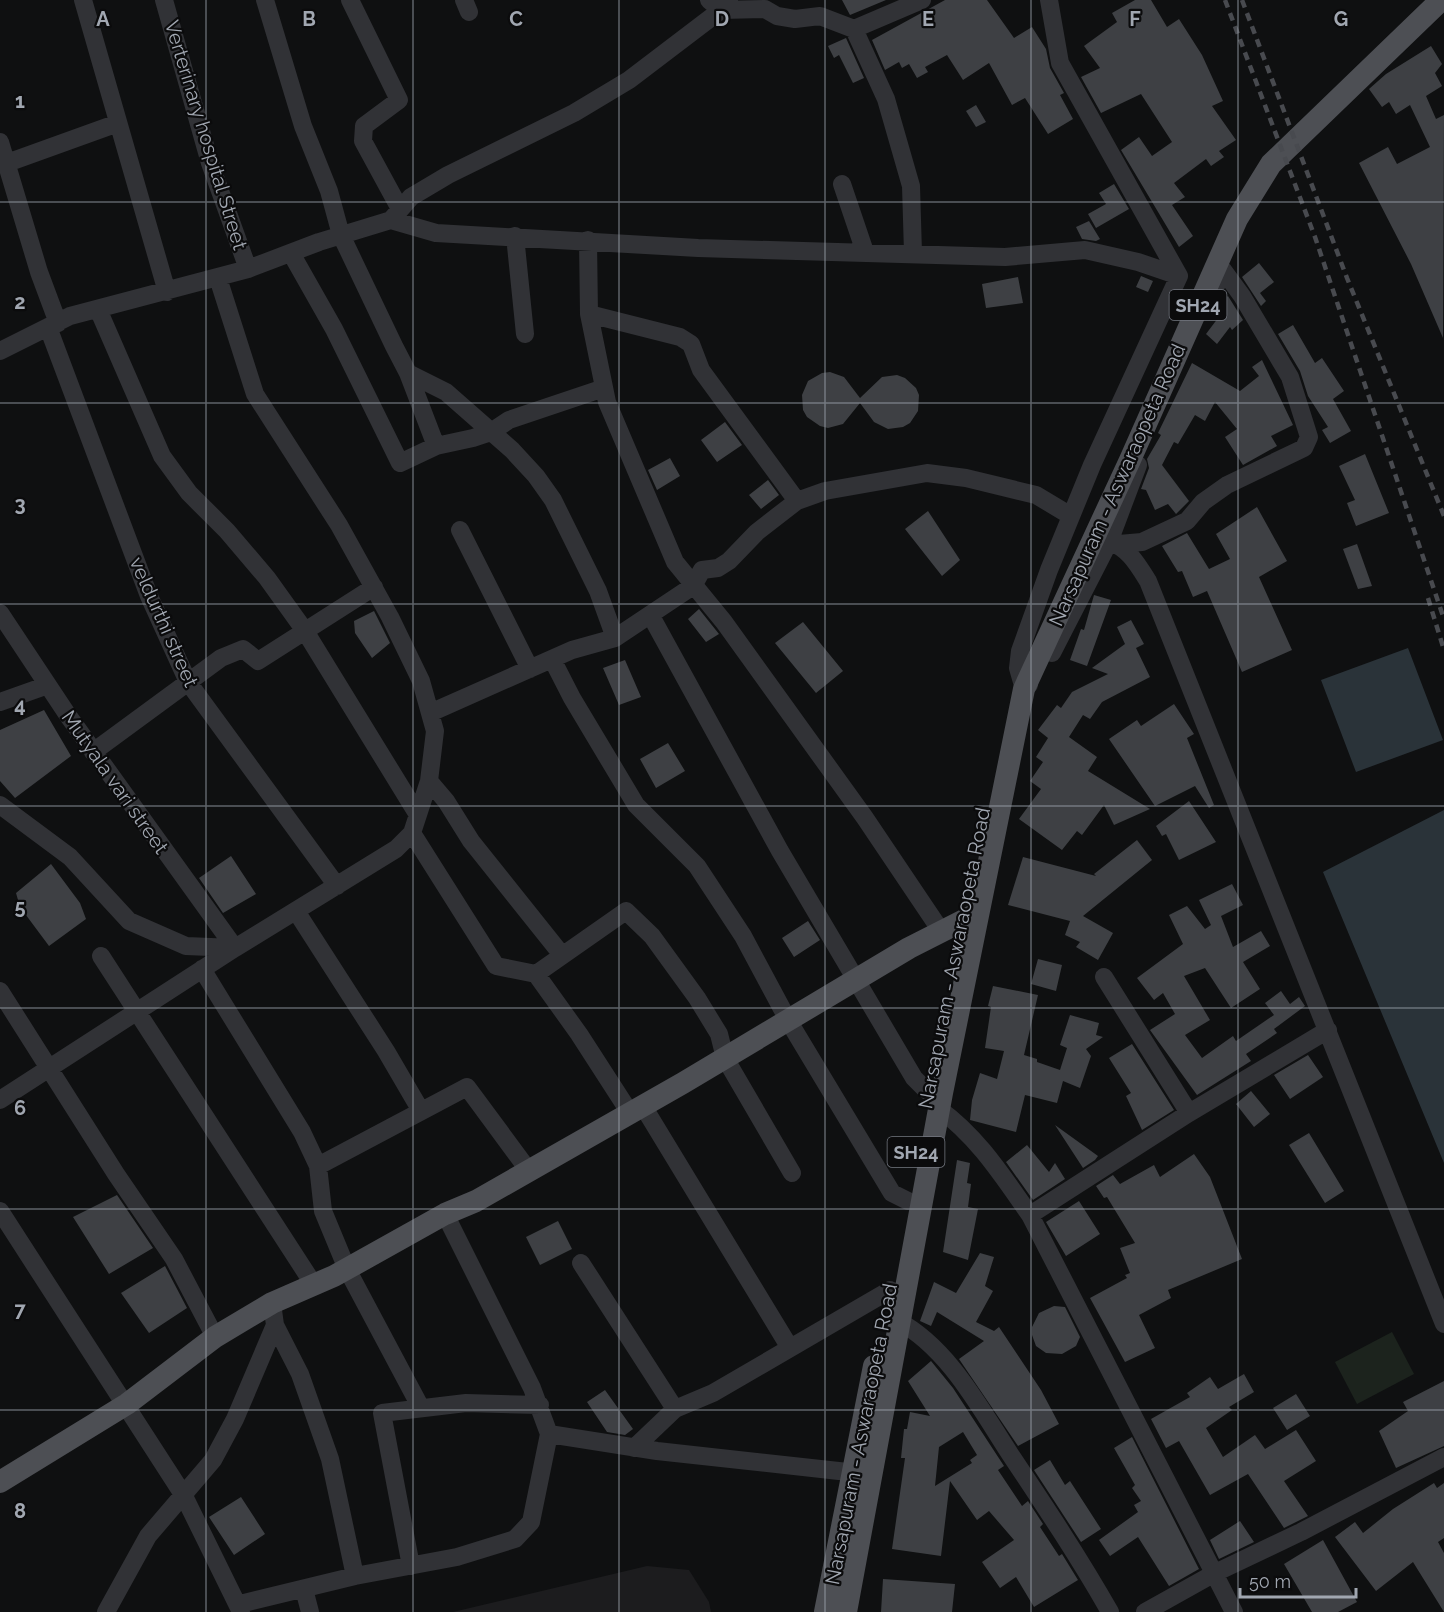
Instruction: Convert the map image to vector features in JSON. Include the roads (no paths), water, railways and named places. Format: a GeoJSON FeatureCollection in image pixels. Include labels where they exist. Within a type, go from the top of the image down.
{"type":"FeatureCollection","features":[{"type":"Feature","properties":{"kind":"main road","name":"Narsapuram - Aswaraopeta Road"},"geometry":{"type":"LineString","coordinates":[[825,1612],[863,1473],[898,1321],[959,922],[1019,721],[1022,693],[1237,219],[1270,164],[1431,4]]}},
{"type":"Feature","properties":{"kind":"main road"},"geometry":{"type":"LineString","coordinates":[[0,1482],[127,1404],[216,1337],[274,1314],[314,1285],[445,1214],[476,1201],[959,922]]}},
{"type":"Feature","properties":{"kind":"main road","name":"Narsapuram - Aswaraopeta Road"},"geometry":{"type":"LineString","coordinates":[[846,1612],[863,1473],[890,1290],[908,1201],[933,1100]]}},
{"type":"Feature","properties":{"kind":"street"},"geometry":{"type":"LineString","coordinates":[[83,0],[167,292]]}},
{"type":"Feature","properties":{"kind":"street","name":"Verterinary hospital Street"},"geometry":{"type":"LineString","coordinates":[[164,0],[210,163],[248,269]]}},
{"type":"Feature","properties":{"kind":"street"},"geometry":{"type":"LineString","coordinates":[[265,0],[303,126],[329,191],[341,235],[408,373],[436,446]]}},
{"type":"Feature","properties":{"kind":"street"},"geometry":{"type":"LineString","coordinates":[[350,0],[399,100],[364,126],[363,141],[395,214],[436,233],[698,248],[1005,256],[1085,250],[1138,262],[1179,276]]}},
{"type":"Feature","properties":{"kind":"street"},"geometry":{"type":"LineString","coordinates":[[0,351],[53,325],[98,309],[248,269],[395,214],[411,197],[448,175],[574,113],[629,80],[720,3],[765,9],[777,16],[795,18],[820,16],[854,29],[922,0]]}},
{"type":"Feature","properties":{"kind":"street"},"geometry":{"type":"LineString","coordinates":[[1049,0],[1060,63],[1179,276]]}},
{"type":"Feature","properties":{"kind":"street"},"geometry":{"type":"LineString","coordinates":[[854,29],[886,99],[911,186],[913,253]]}},
{"type":"Feature","properties":{"kind":"street"},"geometry":{"type":"LineString","coordinates":[[7,163],[118,123]]}},
{"type":"Feature","properties":{"kind":"street","name":"veldurthi street"},"geometry":{"type":"LineString","coordinates":[[0,142],[53,325],[149,596],[188,682],[337,886]]}},
{"type":"Feature","properties":{"kind":"street"},"geometry":{"type":"LineString","coordinates":[[842,184],[865,252]]}},
{"type":"Feature","properties":{"kind":"street"},"geometry":{"type":"LineString","coordinates":[[515,236],[525,334]]}},
{"type":"Feature","properties":{"kind":"street"},"geometry":{"type":"LineString","coordinates":[[588,240],[589,314],[604,388],[675,562],[724,622],[824,760],[959,922]]}},
{"type":"Feature","properties":{"kind":"street"},"geometry":{"type":"LineString","coordinates":[[291,253],[334,329],[400,463],[436,446],[491,432],[509,420],[604,388]]}},
{"type":"Feature","properties":{"kind":"street"},"geometry":{"type":"LineString","coordinates":[[1022,693],[1046,665],[1114,543],[1135,473],[1223,270],[1242,296],[1290,377],[1309,437],[1304,448],[1227,485],[1203,502],[1187,521],[1142,542],[1114,543]]}},
{"type":"Feature","properties":{"kind":"street"},"geometry":{"type":"LineString","coordinates":[[1022,693],[1018,668],[1020,651],[1071,516],[1179,276]]}},
{"type":"Feature","properties":{"kind":"street"},"geometry":{"type":"LineString","coordinates":[[0,1100],[235,948],[396,849],[412,833],[429,781],[435,731],[420,681],[374,587],[339,525],[255,394],[218,278]]}},
{"type":"Feature","properties":{"kind":"street"},"geometry":{"type":"LineString","coordinates":[[98,309],[162,456],[189,493],[227,531],[267,578],[305,631],[418,815]]}},
{"type":"Feature","properties":{"kind":"street"},"geometry":{"type":"LineString","coordinates":[[589,314],[680,337],[691,344],[701,370],[797,501]]}},
{"type":"Feature","properties":{"kind":"street"},"geometry":{"type":"LineString","coordinates":[[408,373],[446,392],[536,476],[553,500],[598,591],[615,638]]}},
{"type":"Feature","properties":{"kind":"street"},"geometry":{"type":"LineString","coordinates":[[430,712],[572,650],[615,638],[693,586],[702,570],[718,568],[729,561],[757,532],[797,501],[834,489],[927,473],[966,478],[1036,495],[1071,516]]}},
{"type":"Feature","properties":{"kind":"street"},"geometry":{"type":"LineString","coordinates":[[460,530],[530,669]]}},
{"type":"Feature","properties":{"kind":"street"},"geometry":{"type":"LineString","coordinates":[[1114,543],[1132,557],[1148,581],[1444,1324]]}},
{"type":"Feature","properties":{"kind":"street"},"geometry":{"type":"LineString","coordinates":[[93,752],[221,658],[243,649],[258,661],[374,587]]}},
{"type":"Feature","properties":{"kind":"street","name":"Mutyala vari street"},"geometry":{"type":"LineString","coordinates":[[0,613],[93,752],[235,948]]}},
{"type":"Feature","properties":{"kind":"street"},"geometry":{"type":"LineString","coordinates":[[651,616],[774,841],[914,1078],[933,1100],[961,1124],[1030,1215],[1234,1612]]}},
{"type":"Feature","properties":{"kind":"street"},"geometry":{"type":"LineString","coordinates":[[552,659],[572,698],[636,805],[697,866],[743,936],[788,1020],[892,1192],[908,1201]]}},
{"type":"Feature","properties":{"kind":"street"},"geometry":{"type":"LineString","coordinates":[[0,702],[48,685]]}},
{"type":"Feature","properties":{"kind":"street"},"geometry":{"type":"LineString","coordinates":[[429,781],[446,801],[471,841],[562,955]]}},
{"type":"Feature","properties":{"kind":"street"},"geometry":{"type":"LineString","coordinates":[[1,809],[70,857],[129,921],[186,946],[235,948]]}},
{"type":"Feature","properties":{"kind":"street"},"geometry":{"type":"LineString","coordinates":[[412,833],[496,966],[536,974],[636,1109],[790,1348]]}},
{"type":"Feature","properties":{"kind":"street"},"geometry":{"type":"LineString","coordinates":[[296,911],[386,1050],[421,1111]]}},
{"type":"Feature","properties":{"kind":"street"},"geometry":{"type":"LineString","coordinates":[[536,974],[626,911],[652,936],[697,998],[719,1034],[724,1058],[792,1173]]}},
{"type":"Feature","properties":{"kind":"street"},"geometry":{"type":"LineString","coordinates":[[101,956],[314,1285]]}},
{"type":"Feature","properties":{"kind":"street"},"geometry":{"type":"LineString","coordinates":[[202,969],[302,1132],[318,1166],[323,1211],[347,1269],[421,1408]]}},
{"type":"Feature","properties":{"kind":"street"},"geometry":{"type":"LineString","coordinates":[[1104,977],[1189,1113]]}},
{"type":"Feature","properties":{"kind":"street"},"geometry":{"type":"LineString","coordinates":[[0,992],[116,1174],[174,1259],[216,1337]]}},
{"type":"Feature","properties":{"kind":"street"},"geometry":{"type":"LineString","coordinates":[[1030,1215],[1189,1113],[1328,1030]]}},
{"type":"Feature","properties":{"kind":"street"},"geometry":{"type":"LineString","coordinates":[[318,1166],[467,1087],[528,1171]]}},
{"type":"Feature","properties":{"kind":"street"},"geometry":{"type":"LineString","coordinates":[[0,1211],[127,1404],[184,1496],[241,1608],[304,1588],[457,1557],[515,1539],[531,1522],[549,1434],[540,1405],[445,1214]]}},
{"type":"Feature","properties":{"kind":"street"},"geometry":{"type":"LineString","coordinates":[[581,1263],[675,1409]]}},
{"type":"Feature","properties":{"kind":"street"},"geometry":{"type":"LineString","coordinates":[[634,1448],[675,1409],[713,1392],[890,1290]]}},
{"type":"Feature","properties":{"kind":"street"},"geometry":{"type":"LineString","coordinates":[[106,1612],[148,1536],[213,1460],[235,1419],[274,1314]]}},
{"type":"Feature","properties":{"kind":"street"},"geometry":{"type":"LineString","coordinates":[[274,1314],[300,1374],[330,1459],[355,1576]]}},
{"type":"Feature","properties":{"kind":"street"},"geometry":{"type":"LineString","coordinates":[[898,1321],[916,1330],[955,1373],[1036,1494],[1110,1612]]}},
{"type":"Feature","properties":{"kind":"street"},"geometry":{"type":"LineString","coordinates":[[411,1566],[382,1413],[466,1403],[540,1405]]}},
{"type":"Feature","properties":{"kind":"street"},"geometry":{"type":"LineString","coordinates":[[549,1434],[756,1464],[863,1473]]}},
{"type":"Feature","properties":{"kind":"street"},"geometry":{"type":"LineString","coordinates":[[1145,1612],[1215,1573],[1301,1532],[1444,1457]]}},
{"type":"Feature","properties":{"kind":"street"},"geometry":{"type":"LineString","coordinates":[[304,1588],[310,1612]]}},
{"type":"Feature","properties":{"kind":"railway"},"geometry":{"type":"LineString","coordinates":[[1225,0],[1315,237],[1444,619]]}},
{"type":"Feature","properties":{"kind":"railway"},"geometry":{"type":"LineString","coordinates":[[1242,0],[1347,278],[1444,516]]}},
{"type":"Feature","properties":{"kind":"railway"},"geometry":{"type":"LineString","coordinates":[[1428,598],[1444,650]]}}]}
